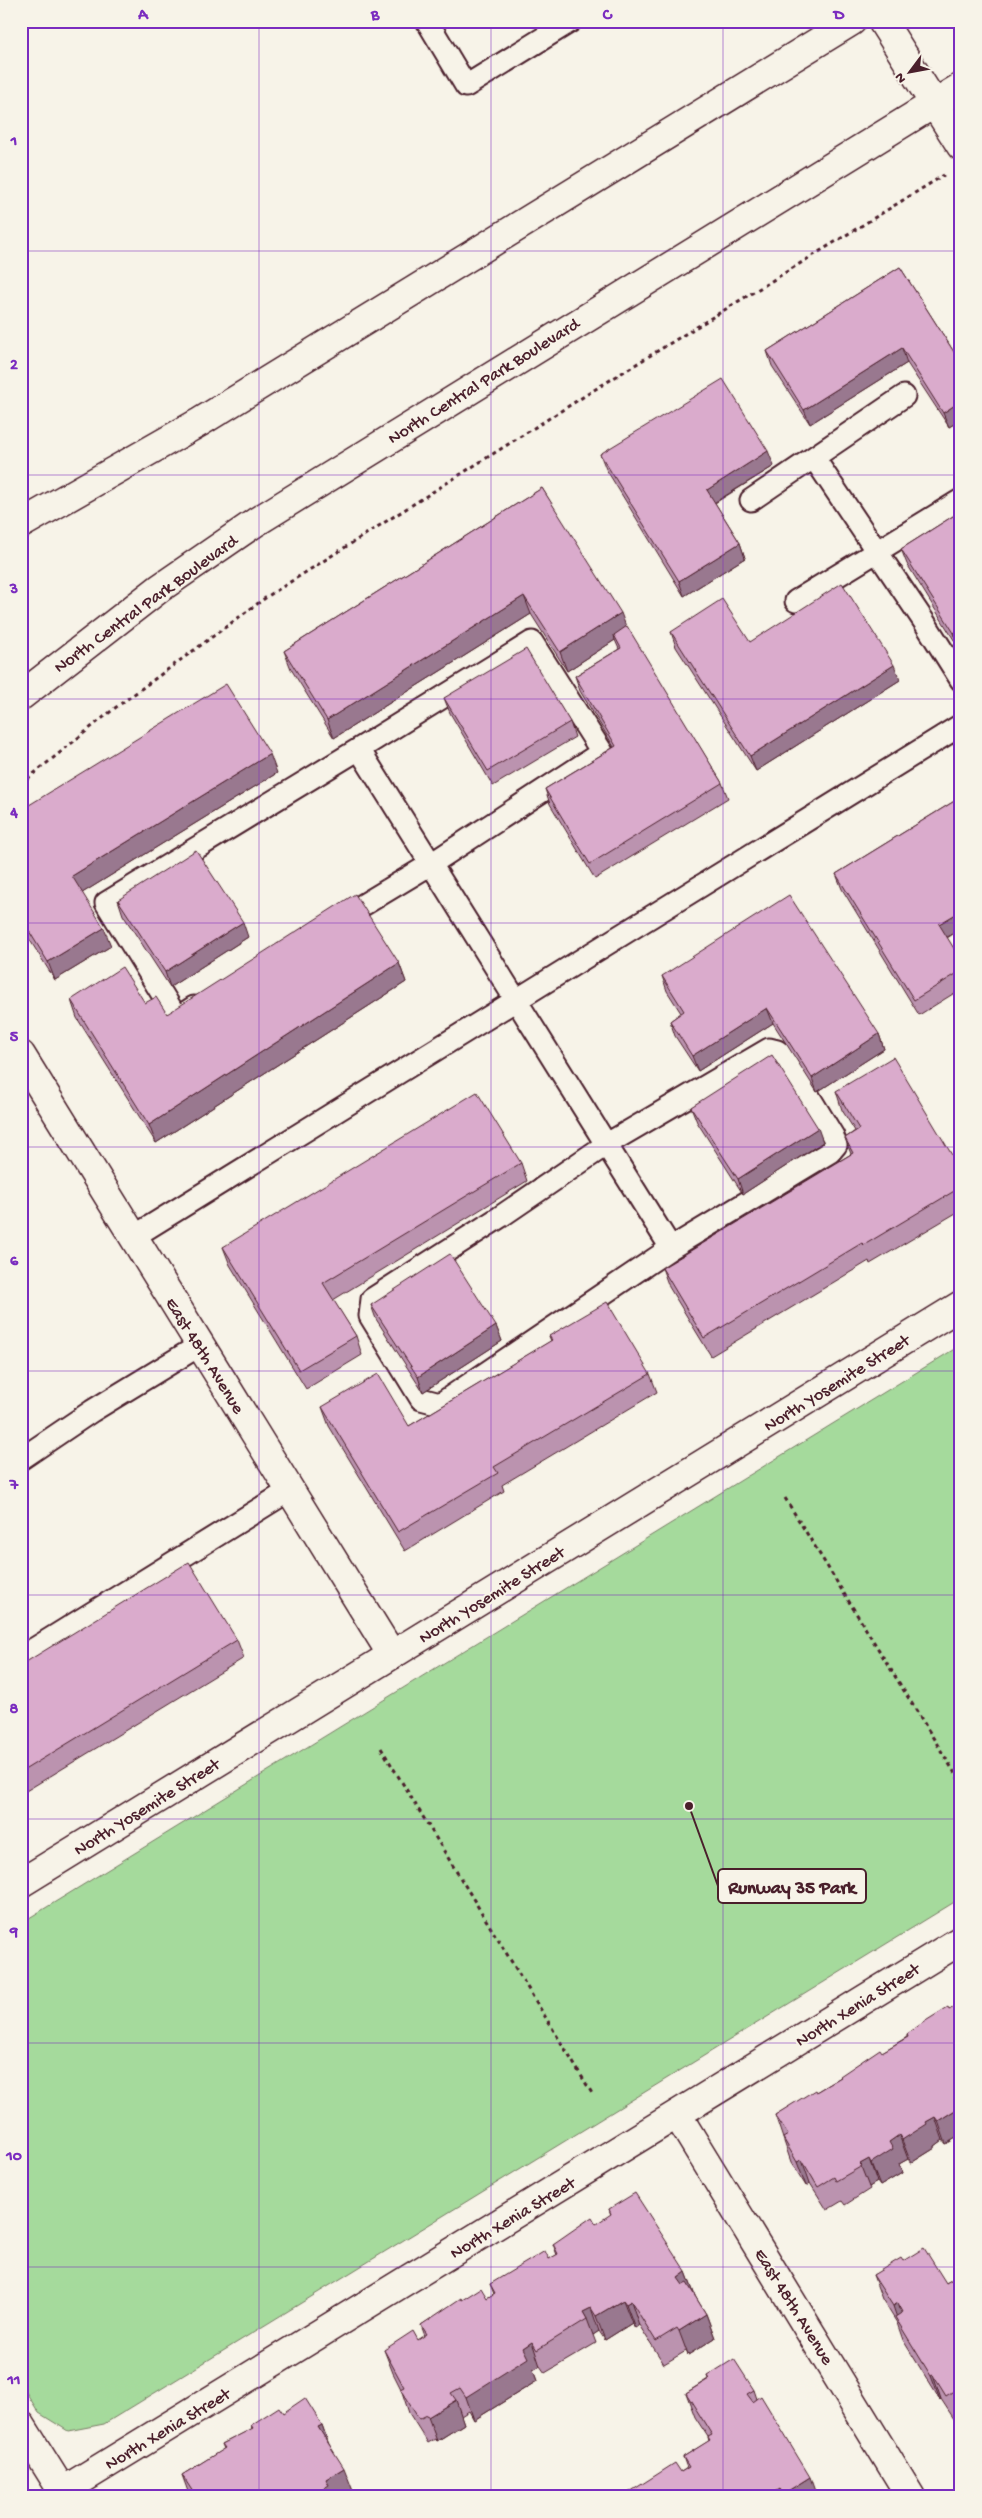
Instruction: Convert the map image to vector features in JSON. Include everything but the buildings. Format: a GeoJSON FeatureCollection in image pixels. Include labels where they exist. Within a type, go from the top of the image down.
{"type":"FeatureCollection","features":[{"type":"Feature","properties":{"kind":"street"},"geometry":{"type":"LineString","coordinates":[[21,524],[65,501],[208,418],[852,21]]}},
{"type":"Feature","properties":{"kind":"street"},"geometry":{"type":"LineString","coordinates":[[882,21],[961,146]]}},
{"type":"Feature","properties":{"kind":"street","name":"North Central Park Boulevard"},"geometry":{"type":"LineString","coordinates":[[21,696],[160,588],[264,517],[961,87]]}},
{"type":"Feature","properties":{"kind":"street","name":"East 48th Avenue"},"geometry":{"type":"LineString","coordinates":[[25,1069],[133,1237],[392,1655]]}},
{"type":"Feature","properties":{"kind":"street","name":"North Yosemite Street"},"geometry":{"type":"LineString","coordinates":[[21,1883],[961,1305]]}},
{"type":"Feature","properties":{"kind":"street","name":"North Xenia Street"},"geometry":{"type":"LineString","coordinates":[[64,2494],[961,1940]]}},
{"type":"Feature","properties":{"kind":"street","name":"East 48th Avenue"},"geometry":{"type":"LineString","coordinates":[[678,2116],[911,2497]]}},
{"type":"Feature","properties":{"kind":"street"},"geometry":{"type":"LineString","coordinates":[[21,2425],[64,2494]]}},
{"type":"Feature","properties":{"kind":"lane"},"geometry":{"type":"LineString","coordinates":[[427,21],[466,86],[571,21]]}},
{"type":"Feature","properties":{"kind":"lane"},"geometry":{"type":"LineString","coordinates":[[751,500],[904,396]]}},
{"type":"Feature","properties":{"kind":"lane"},"geometry":{"type":"LineString","coordinates":[[814,458],[961,680]]}},
{"type":"Feature","properties":{"kind":"lane"},"geometry":{"type":"LineString","coordinates":[[796,601],[878,553],[961,500]]}},
{"type":"Feature","properties":{"kind":"lane"},"geometry":{"type":"LineString","coordinates":[[211,997],[177,1018],[106,903],[532,642],[602,752],[431,864],[321,930]]}},
{"type":"Feature","properties":{"kind":"lane"},"geometry":{"type":"LineString","coordinates":[[133,1237],[961,725]]}},
{"type":"Feature","properties":{"kind":"lane"},"geometry":{"type":"LineString","coordinates":[[359,749],[518,1000],[671,1248]]}},
{"type":"Feature","properties":{"kind":"lane"},"geometry":{"type":"LineString","coordinates":[[769,1049],[777,1051],[790,1064],[833,1136],[836,1145],[830,1152],[671,1248],[440,1404],[420,1399],[370,1316],[372,1299],[500,1217],[608,1144],[769,1049]]}},
{"type":"Feature","properties":{"kind":"lane"},"geometry":{"type":"LineString","coordinates":[[21,1459],[92,1411],[200,1345]]}},
{"type":"Feature","properties":{"kind":"lane"},"geometry":{"type":"LineString","coordinates":[[21,1657],[290,1490]]}},
{"type":"Feature","properties":{"kind":"path"},"geometry":{"type":"LineString","coordinates":[[21,784],[115,708],[268,596],[603,384],[945,174]]}},
{"type":"Feature","properties":{"kind":"path"},"geometry":{"type":"LineString","coordinates":[[785,1498],[961,1784]]}},
{"type":"Feature","properties":{"kind":"path"},"geometry":{"type":"LineString","coordinates":[[381,1748],[593,2095]]}},
{"type":"Feature","properties":{"kind":"green space"},"geometry":{"type":"Polygon","coordinates":[[[961,1345],[961,1898],[104,2424],[68,2431],[39,2413],[21,2384],[21,1923],[961,1345]]]}},
{"type":"Feature","properties":{"kind":"place","name":"Runway 35 Park"},"geometry":{"type":"Point","coordinates":[689,1806]}}]}
